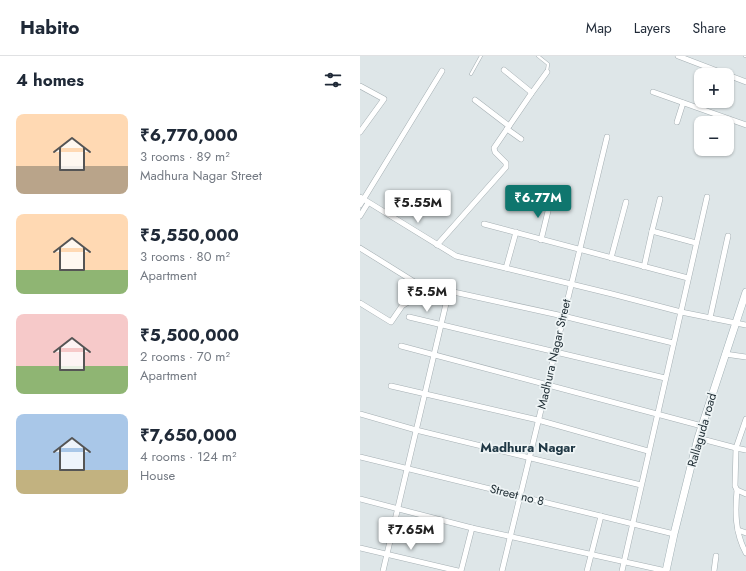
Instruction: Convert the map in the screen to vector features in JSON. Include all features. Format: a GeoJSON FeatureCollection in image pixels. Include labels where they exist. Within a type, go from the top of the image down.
{"type":"FeatureCollection","features":[{"type":"Feature","properties":{"kind":"main road","name":"Rallaguda road"},"geometry":{"type":"LineString","coordinates":[[666,571],[698,438],[746,292]]}},
{"type":"Feature","properties":{"kind":"street"},"geometry":{"type":"LineString","coordinates":[[678,56],[746,82]]}},
{"type":"Feature","properties":{"kind":"street"},"geometry":{"type":"LineString","coordinates":[[504,70],[530,90],[531,94]]}},
{"type":"Feature","properties":{"kind":"street"},"geometry":{"type":"LineString","coordinates":[[360,205],[442,71]]}},
{"type":"Feature","properties":{"kind":"street"},"geometry":{"type":"LineString","coordinates":[[437,245],[506,167],[506,163],[494,150],[508,127],[547,72]]}},
{"type":"Feature","properties":{"kind":"street"},"geometry":{"type":"LineString","coordinates":[[360,86],[384,99],[360,132]]}},
{"type":"Feature","properties":{"kind":"street"},"geometry":{"type":"LineString","coordinates":[[653,92],[746,125]]}},
{"type":"Feature","properties":{"kind":"street"},"geometry":{"type":"LineString","coordinates":[[474,100],[521,139]]}},
{"type":"Feature","properties":{"kind":"street"},"geometry":{"type":"LineString","coordinates":[[677,122],[683,103]]}},
{"type":"Feature","properties":{"kind":"street","name":"Madhura Nagar Street"},"geometry":{"type":"LineString","coordinates":[[502,571],[607,136]]}},
{"type":"Feature","properties":{"kind":"street"},"geometry":{"type":"LineString","coordinates":[[622,571],[648,451],[707,197]]}},
{"type":"Feature","properties":{"kind":"street"},"geometry":{"type":"LineString","coordinates":[[644,267],[660,199]]}},
{"type":"Feature","properties":{"kind":"street"},"geometry":{"type":"LineString","coordinates":[[360,216],[364,200]]}},
{"type":"Feature","properties":{"kind":"street"},"geometry":{"type":"LineString","coordinates":[[364,200],[456,256],[681,312],[746,325]]}},
{"type":"Feature","properties":{"kind":"street"},"geometry":{"type":"LineString","coordinates":[[611,258],[626,202]]}},
{"type":"Feature","properties":{"kind":"street"},"geometry":{"type":"LineString","coordinates":[[542,240],[550,203]]}},
{"type":"Feature","properties":{"kind":"street"},"geometry":{"type":"LineString","coordinates":[[484,224],[688,278]]}},
{"type":"Feature","properties":{"kind":"street"},"geometry":{"type":"LineString","coordinates":[[652,231],[696,243]]}},
{"type":"Feature","properties":{"kind":"street"},"geometry":{"type":"LineString","coordinates":[[506,268],[516,232]]}},
{"type":"Feature","properties":{"kind":"street"},"geometry":{"type":"LineString","coordinates":[[710,318],[728,236]]}},
{"type":"Feature","properties":{"kind":"street"},"geometry":{"type":"LineString","coordinates":[[360,248],[421,286],[410,301],[402,306],[391,322],[360,303]]}},
{"type":"Feature","properties":{"kind":"street"},"geometry":{"type":"LineString","coordinates":[[384,571],[448,291],[563,316],[673,343]]}},
{"type":"Feature","properties":{"kind":"street"},"geometry":{"type":"LineString","coordinates":[[409,318],[665,378]]}},
{"type":"Feature","properties":{"kind":"street"},"geometry":{"type":"LineString","coordinates":[[401,346],[702,426]]}},
{"type":"Feature","properties":{"kind":"street"},"geometry":{"type":"LineString","coordinates":[[725,354],[746,357]]}},
{"type":"Feature","properties":{"kind":"street"},"geometry":{"type":"LineString","coordinates":[[391,386],[538,420],[648,451]]}},
{"type":"Feature","properties":{"kind":"street"},"geometry":{"type":"LineString","coordinates":[[360,414],[416,430],[641,485]]}},
{"type":"Feature","properties":{"kind":"street"},"geometry":{"type":"LineString","coordinates":[[746,419],[736,448],[736,512],[740,542],[746,553]]}},
{"type":"Feature","properties":{"kind":"street"},"geometry":{"type":"LineString","coordinates":[[698,438],[746,450]]}},
{"type":"Feature","properties":{"kind":"street","name":"Street no 8"},"geometry":{"type":"LineString","coordinates":[[360,457],[674,534]]}},
{"type":"Feature","properties":{"kind":"street"},"geometry":{"type":"LineString","coordinates":[[737,490],[746,494]]}},
{"type":"Feature","properties":{"kind":"street"},"geometry":{"type":"LineString","coordinates":[[360,499],[472,528],[666,571]]}},
{"type":"Feature","properties":{"kind":"street"},"geometry":{"type":"LineString","coordinates":[[587,571],[601,516]]}},
{"type":"Feature","properties":{"kind":"street"},"geometry":{"type":"LineString","coordinates":[[360,548],[460,571],[472,528]]}},
{"type":"Feature","properties":{"kind":"street"},"geometry":{"type":"LineString","coordinates":[[738,530],[746,533]]}},
{"type":"Feature","properties":{"kind":"street"},"geometry":{"type":"LineString","coordinates":[[714,571],[716,556]]}},
{"type":"Feature","properties":{"kind":"lane"},"geometry":{"type":"LineString","coordinates":[[471,74],[480,56]]}},
{"type":"Feature","properties":{"kind":"lane"},"geometry":{"type":"LineString","coordinates":[[538,56],[548,64],[547,72]]}},
{"type":"Feature","properties":{"kind":"district","name":"Madhura Nagar"},"geometry":{"type":"Point","coordinates":[528,447]}}]}
